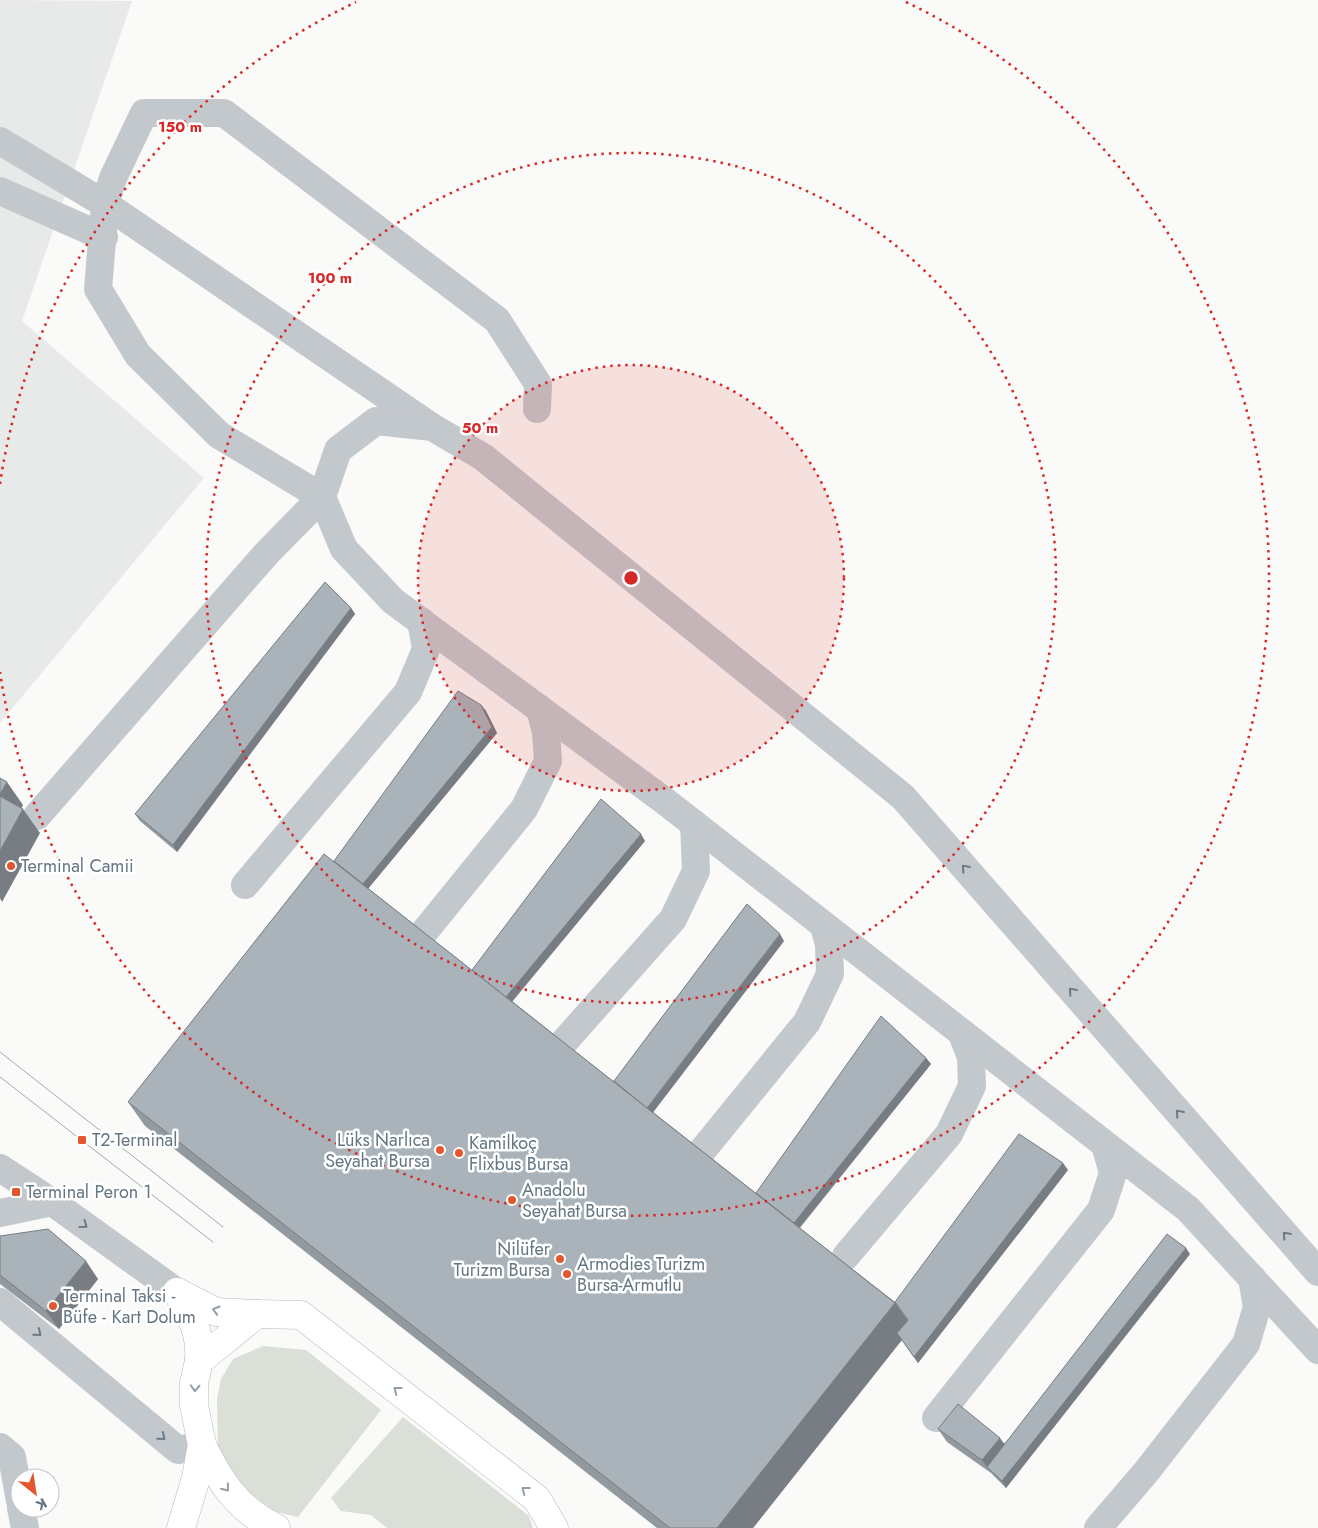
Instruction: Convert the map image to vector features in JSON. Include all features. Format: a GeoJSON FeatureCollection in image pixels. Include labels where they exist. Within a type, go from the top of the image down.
{"type":"FeatureCollection","features":[{"type":"Feature","properties":{"kind":"main road"},"geometry":{"type":"LineString","coordinates":[[178,1292],[216,1312],[301,1315],[537,1499],[554,1528]]}},
{"type":"Feature","properties":{"kind":"main road"},"geometry":{"type":"LineString","coordinates":[[178,1292],[196,1324],[200,1347],[194,1383],[194,1405],[202,1445],[219,1480],[240,1505],[276,1528]]}},
{"type":"Feature","properties":{"kind":"main road"},"geometry":{"type":"LineString","coordinates":[[199,1361],[257,1314]]}},
{"type":"Feature","properties":{"kind":"main road"},"geometry":{"type":"LineString","coordinates":[[181,1528],[196,1478],[202,1445]]}},
{"type":"Feature","properties":{"kind":"street"},"geometry":{"type":"LineString","coordinates":[[537,409],[538,384],[497,320],[224,113],[144,113],[113,178],[105,204],[104,237],[98,289],[138,355],[219,435],[322,497],[344,549],[393,601],[694,824],[1188,1209],[1318,1350]]}},
{"type":"Feature","properties":{"kind":"street"},"geometry":{"type":"LineString","coordinates":[[0,141],[105,204],[432,427],[483,457],[903,797],[1318,1272]]}},
{"type":"Feature","properties":{"kind":"street"},"geometry":{"type":"LineString","coordinates":[[0,191],[104,237]]}},
{"type":"Feature","properties":{"kind":"street"},"geometry":{"type":"LineString","coordinates":[[37,816],[266,554],[322,497],[338,450],[376,420],[432,427]]}},
{"type":"Feature","properties":{"kind":"street"},"geometry":{"type":"LineString","coordinates":[[245,885],[408,692],[426,648],[420,621]]}},
{"type":"Feature","properties":{"kind":"street"},"geometry":{"type":"LineString","coordinates":[[424,931],[524,809],[548,761],[546,732],[540,709]]}},
{"type":"Feature","properties":{"kind":"street"},"geometry":{"type":"LineString","coordinates":[[564,1042],[673,919],[696,871],[694,824]]}},
{"type":"Feature","properties":{"kind":"street"},"geometry":{"type":"LineString","coordinates":[[702,1151],[807,1022],[830,974],[829,945],[824,926]]}},
{"type":"Feature","properties":{"kind":"street"},"geometry":{"type":"LineString","coordinates":[[846,1256],[949,1134],[972,1086],[972,1057],[962,1034]]}},
{"type":"Feature","properties":{"kind":"street"},"geometry":{"type":"LineString","coordinates":[[936,1418],[1102,1210],[1113,1172],[1105,1145]]}},
{"type":"Feature","properties":{"kind":"street"},"geometry":{"type":"LineString","coordinates":[[5,1175],[52,1202],[178,1292]]}},
{"type":"Feature","properties":{"kind":"street"},"geometry":{"type":"LineString","coordinates":[[0,1213],[52,1202]]}},
{"type":"Feature","properties":{"kind":"street"},"geometry":{"type":"LineString","coordinates":[[1098,1528],[1146,1472],[1246,1344],[1257,1307],[1252,1278]]}},
{"type":"Feature","properties":{"kind":"street"},"geometry":{"type":"LineString","coordinates":[[0,1302],[178,1450],[202,1445]]}},
{"type":"Feature","properties":{"kind":"street"},"geometry":{"type":"LineString","coordinates":[[0,1447],[12,1457],[14,1468]]}},
{"type":"Feature","properties":{"kind":"shaded area"},"geometry":{"type":"Polygon","coordinates":[[[0,0],[132,1],[22,321],[204,478],[0,723],[0,0]]]}},
{"type":"Feature","properties":{"kind":"shaded area"},"geometry":{"type":"Polygon","coordinates":[[[263,1346],[306,1350],[381,1410],[298,1517],[272,1511],[245,1489],[218,1455],[217,1399],[221,1379],[233,1359],[263,1346]]]}},
{"type":"Feature","properties":{"kind":"shaded area"},"geometry":{"type":"Polygon","coordinates":[[[403,1417],[529,1516],[533,1528],[387,1528],[371,1515],[341,1511],[331,1498],[403,1417]]]}},
{"type":"Feature","properties":{"kind":"building"},"geometry":{"type":"Polygon","coordinates":[[[325,582],[351,608],[173,845],[135,814],[325,582]]]}},
{"type":"Feature","properties":{"kind":"building"},"geometry":{"type":"Polygon","coordinates":[[[458,691],[481,705],[492,727],[363,884],[334,861],[458,691]]]}},
{"type":"Feature","properties":{"kind":"building"},"geometry":{"type":"Polygon","coordinates":[[[0,778],[7,782],[0,794],[0,778]]]}},
{"type":"Feature","properties":{"kind":"building"},"geometry":{"type":"Polygon","coordinates":[[[0,796],[23,809],[0,851],[0,796]]]}},
{"type":"Feature","properties":{"kind":"building"},"geometry":{"type":"Polygon","coordinates":[[[601,799],[641,834],[506,997],[472,970],[601,799]]]}},
{"type":"Feature","properties":{"kind":"building"},"geometry":{"type":"Polygon","coordinates":[[[324,854],[895,1303],[717,1528],[670,1528],[128,1102],[324,854]]]}},
{"type":"Feature","properties":{"kind":"building"},"geometry":{"type":"Polygon","coordinates":[[[747,904],[780,934],[647,1108],[614,1081],[747,904]]]}},
{"type":"Feature","properties":{"kind":"building"},"geometry":{"type":"Polygon","coordinates":[[[881,1016],[926,1058],[794,1223],[756,1193],[881,1016]]]}},
{"type":"Feature","properties":{"kind":"building"},"geometry":{"type":"Polygon","coordinates":[[[1019,1134],[1063,1163],[914,1357],[897,1333],[908,1320],[895,1302],[1019,1134]]]}},
{"type":"Feature","properties":{"kind":"building","name":"Terminal Taksi - Büfe - Kart Dolum"},"geometry":{"type":"Polygon","coordinates":[[[48,1229],[86,1261],[46,1311],[0,1275],[0,1236],[48,1229]]]}},
{"type":"Feature","properties":{"kind":"building"},"geometry":{"type":"Polygon","coordinates":[[[1167,1234],[1186,1248],[1002,1481],[987,1467],[1167,1234]]]}},
{"type":"Feature","properties":{"kind":"building"},"geometry":{"type":"Polygon","coordinates":[[[958,1404],[1000,1438],[982,1460],[938,1429],[958,1404]]]}},
{"type":"Feature","properties":{"kind":"tram line"},"geometry":{"type":"LineString","coordinates":[[0,1052],[223,1227]]}},
{"type":"Feature","properties":{"kind":"tram line"},"geometry":{"type":"LineString","coordinates":[[0,1077],[213,1242]]}},
{"type":"Feature","properties":{"kind":"place","name":"Terminal Camii"},"geometry":{"type":"Point","coordinates":[11,866]}},
{"type":"Feature","properties":{"kind":"place","name":"T2-Terminal"},"geometry":{"type":"Point","coordinates":[82,1140]}},
{"type":"Feature","properties":{"kind":"place","name":"Lüks Narlıca Seyahat Bursa"},"geometry":{"type":"Point","coordinates":[440,1150]}},
{"type":"Feature","properties":{"kind":"place","name":"Kamilkoç Flixbus Bursa"},"geometry":{"type":"Point","coordinates":[459,1153]}},
{"type":"Feature","properties":{"kind":"place","name":"Terminal Peron 1"},"geometry":{"type":"Point","coordinates":[16,1192]}},
{"type":"Feature","properties":{"kind":"place","name":"Anadolu Seyahat Bursa"},"geometry":{"type":"Point","coordinates":[512,1200]}},
{"type":"Feature","properties":{"kind":"place","name":"Nilüfer Turizm Bursa"},"geometry":{"type":"Point","coordinates":[560,1259]}},
{"type":"Feature","properties":{"kind":"place","name":"Armodies Turizm Bursa-Armutlu"},"geometry":{"type":"Point","coordinates":[567,1274]}},
{"type":"Feature","properties":{"kind":"place","name":"Terminal Taksi - Büfe - Kart Dolum"},"geometry":{"type":"Point","coordinates":[53,1306]}}]}
